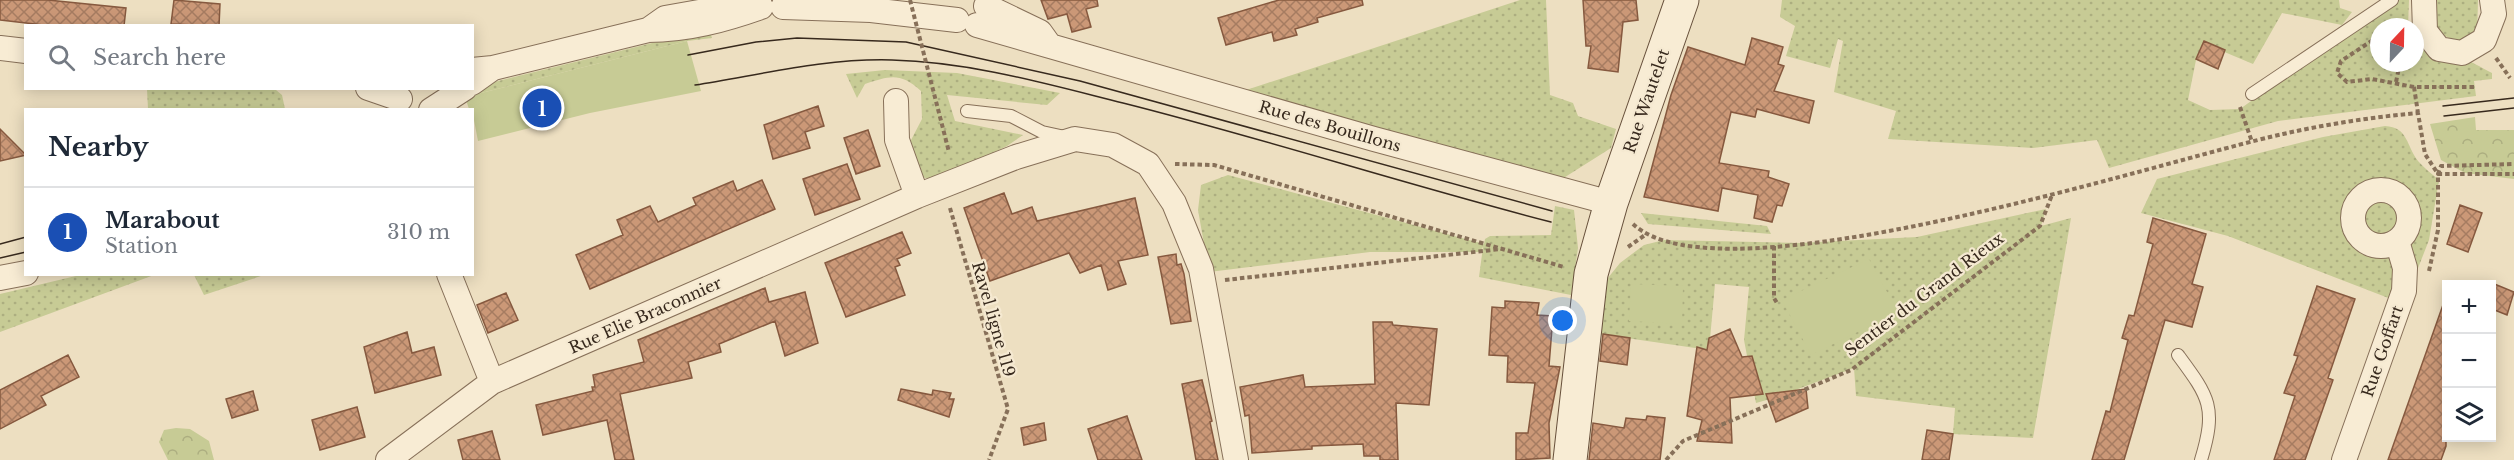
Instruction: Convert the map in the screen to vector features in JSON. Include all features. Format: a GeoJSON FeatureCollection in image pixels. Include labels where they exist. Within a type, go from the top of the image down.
{"type":"FeatureCollection","features":[{"type":"Feature","properties":{"kind":"street"},"geometry":{"type":"LineString","coordinates":[[648,30],[665,18],[705,11],[734,0]]}},
{"type":"Feature","properties":{"kind":"street","name":"Rue Wautelet"},"geometry":{"type":"LineString","coordinates":[[1591,274],[1611,203],[1682,0]]}},
{"type":"Feature","properties":{"kind":"street"},"geometry":{"type":"LineString","coordinates":[[2424,0],[2425,31],[2439,49],[2462,53],[2484,40],[2494,14],[2492,0]]}},
{"type":"Feature","properties":{"kind":"street"},"geometry":{"type":"LineString","coordinates":[[483,69],[648,30],[672,30],[721,21],[772,4]]}},
{"type":"Feature","properties":{"kind":"street","name":"Rue des Bouillons"},"geometry":{"type":"LineString","coordinates":[[772,4],[871,10],[972,10],[1050,46],[1374,139],[1611,203]]}},
{"type":"Feature","properties":{"kind":"street"},"geometry":{"type":"LineString","coordinates":[[0,48],[24,51]]}},
{"type":"Feature","properties":{"kind":"street"},"geometry":{"type":"LineString","coordinates":[[374,90],[403,99]]}},
{"type":"Feature","properties":{"kind":"street"},"geometry":{"type":"LineString","coordinates":[[430,90],[433,101],[431,108]]}},
{"type":"Feature","properties":{"kind":"street"},"geometry":{"type":"LineString","coordinates":[[433,108],[462,90]]}},
{"type":"Feature","properties":{"kind":"street"},"geometry":{"type":"LineString","coordinates":[[896,101],[897,140],[917,196]]}},
{"type":"Feature","properties":{"kind":"street","name":"Rue Elie Braconnier"},"geometry":{"type":"LineString","coordinates":[[388,460],[492,382],[917,196],[956,183],[1016,157],[1076,139],[1113,145],[1148,164]]}},
{"type":"Feature","properties":{"kind":"street"},"geometry":{"type":"LineString","coordinates":[[1148,164],[1174,203],[1204,282],[1236,460]]}},
{"type":"Feature","properties":{"kind":"street","name":"Rue Goffart"},"geometry":{"type":"LineString","coordinates":[[2344,460],[2404,291],[2405,268],[2397,241]]}},
{"type":"Feature","properties":{"kind":"street"},"geometry":{"type":"LineString","coordinates":[[0,278],[24,273]]}},
{"type":"Feature","properties":{"kind":"street"},"geometry":{"type":"LineString","coordinates":[[1570,460],[1591,274]]}},
{"type":"Feature","properties":{"kind":"street"},"geometry":{"type":"LineString","coordinates":[[450,276],[492,382]]}},
{"type":"Feature","properties":{"kind":"lane"},"geometry":{"type":"LineString","coordinates":[[2252,94],[2392,0]]}},
{"type":"Feature","properties":{"kind":"lane"},"geometry":{"type":"LineString","coordinates":[[967,111],[1011,116],[1042,132],[1076,139]]}},
{"type":"Feature","properties":{"kind":"lane"},"geometry":{"type":"LineString","coordinates":[[2178,355],[2199,384],[2210,405],[2209,435],[2201,460]]}},
{"type":"Feature","properties":{"kind":"path"},"geometry":{"type":"LineString","coordinates":[[910,0],[949,152]]}},
{"type":"Feature","properties":{"kind":"path"},"geometry":{"type":"LineString","coordinates":[[2370,42],[2341,61],[2337,73],[2347,82],[2372,79],[2414,87],[2475,87]]}},
{"type":"Feature","properties":{"kind":"path"},"geometry":{"type":"LineString","coordinates":[[2396,82],[2398,72]]}},
{"type":"Feature","properties":{"kind":"path"},"geometry":{"type":"LineString","coordinates":[[2414,87],[2425,154],[2439,174]]}},
{"type":"Feature","properties":{"kind":"path"},"geometry":{"type":"LineString","coordinates":[[1611,203],[1645,235],[1704,249],[1774,246],[1849,238],[1950,219],[2283,134],[2418,113]]}},
{"type":"Feature","properties":{"kind":"path"},"geometry":{"type":"LineString","coordinates":[[2246,126],[2252,142]]}},
{"type":"Feature","properties":{"kind":"path"},"geometry":{"type":"LineString","coordinates":[[1148,164],[1214,165],[1591,274]]}},
{"type":"Feature","properties":{"kind":"path"},"geometry":{"type":"LineString","coordinates":[[2429,273],[2438,230],[2441,166],[2514,164]]}},
{"type":"Feature","properties":{"kind":"path"},"geometry":{"type":"LineString","coordinates":[[2439,174],[2514,174]]}},
{"type":"Feature","properties":{"kind":"path","name":"Ravel ligne 119"},"geometry":{"type":"LineString","coordinates":[[956,183],[950,208],[1008,409],[989,460]]}},
{"type":"Feature","properties":{"kind":"path","name":"Sentier du Grand Rieux"},"geometry":{"type":"LineString","coordinates":[[1666,460],[1683,441],[1855,368],[2040,226],[2052,194]]}},
{"type":"Feature","properties":{"kind":"path"},"geometry":{"type":"LineString","coordinates":[[1774,246],[1774,298],[1777,303]]}},
{"type":"Feature","properties":{"kind":"path"},"geometry":{"type":"LineString","coordinates":[[1204,282],[1504,249]]}},
{"type":"Feature","properties":{"kind":"green space"},"geometry":{"type":"Polygon","coordinates":[[[1520,0],[1546,0],[1550,95],[1573,103],[1578,116],[1616,129],[1611,148],[1562,179],[1240,92],[1520,0]]]}},
{"type":"Feature","properties":{"kind":"green space"},"geometry":{"type":"Polygon","coordinates":[[[1782,0],[2339,0],[2340,8],[2352,12],[2342,25],[2282,13],[2253,64],[2203,43],[2196,60],[2188,100],[2210,110],[2240,109],[2392,0],[2409,0],[2408,18],[2370,18],[2370,72],[2424,72],[2424,50],[2430,54],[2466,60],[2492,73],[2492,79],[2474,81],[2476,96],[2278,121],[2109,168],[2097,140],[2033,148],[1888,139],[1896,111],[1834,92],[1843,41],[1838,39],[1830,68],[1786,56],[1795,26],[1780,17],[1782,0]]]}},
{"type":"Feature","properties":{"kind":"green space"},"geometry":{"type":"Polygon","coordinates":[[[2436,0],[2478,0],[2477,38],[2454,40],[2435,28],[2436,0]]]}},
{"type":"Feature","properties":{"kind":"green space"},"geometry":{"type":"Polygon","coordinates":[[[709,29],[712,38],[687,41],[465,97],[474,90],[474,87],[709,29]]]}},
{"type":"Feature","properties":{"kind":"green space"},"geometry":{"type":"Polygon","coordinates":[[[687,41],[701,91],[590,113],[478,141],[474,108],[469,108],[465,97],[687,41]]]}},
{"type":"Feature","properties":{"kind":"green space"},"geometry":{"type":"Polygon","coordinates":[[[885,70],[957,73],[1060,93],[1047,105],[947,95],[955,121],[1023,135],[1007,146],[936,181],[922,177],[910,142],[922,119],[921,91],[907,81],[894,77],[865,84],[857,98],[846,74],[885,70]]]}},
{"type":"Feature","properties":{"kind":"green space"},"geometry":{"type":"Polygon","coordinates":[[[147,90],[276,90],[282,95],[285,108],[148,108],[147,90]]]}},
{"type":"Feature","properties":{"kind":"green space"},"geometry":{"type":"Polygon","coordinates":[[[2475,117],[2476,130],[2514,130],[2514,179],[2465,173],[2441,160],[2430,124],[2475,117]]]}},
{"type":"Feature","properties":{"kind":"green space"},"geometry":{"type":"Polygon","coordinates":[[[2385,126],[2393,127],[2402,133],[2418,161],[2439,180],[2429,240],[2404,304],[2228,236],[2141,213],[2157,179],[2323,137],[2385,126]]]}},
{"type":"Feature","properties":{"kind":"green space"},"geometry":{"type":"Polygon","coordinates":[[[1228,175],[1484,244],[1485,239],[1490,236],[1551,235],[1555,206],[1574,210],[1578,248],[1571,295],[1479,277],[1483,247],[1479,252],[1370,252],[1209,272],[1198,210],[1201,185],[1228,175]]]}},
{"type":"Feature","properties":{"kind":"green space"},"geometry":{"type":"Polygon","coordinates":[[[2046,209],[2041,226],[2071,218],[2033,438],[1953,434],[1955,408],[1856,396],[1854,368],[1756,403],[1744,340],[1749,287],[1715,284],[1709,350],[1599,334],[1599,289],[1620,263],[1644,245],[1664,240],[1800,243],[1917,237],[2046,209]]]}},
{"type":"Feature","properties":{"kind":"green space"},"geometry":{"type":"Polygon","coordinates":[[[1641,213],[1767,226],[1771,234],[1648,224],[1641,213]]]}},
{"type":"Feature","properties":{"kind":"green space"},"geometry":{"type":"Polygon","coordinates":[[[1869,259],[1898,312],[1811,355],[1782,300],[1869,259]]]}},
{"type":"Feature","properties":{"kind":"green space"},"geometry":{"type":"Polygon","coordinates":[[[76,276],[151,276],[0,332],[0,294],[76,276]]]}},
{"type":"Feature","properties":{"kind":"green space"},"geometry":{"type":"Polygon","coordinates":[[[194,276],[261,276],[204,295],[194,276]]]}},
{"type":"Feature","properties":{"kind":"green space"},"geometry":{"type":"Polygon","coordinates":[[[1631,284],[1683,286],[1682,324],[1629,321],[1631,284]]]}},
{"type":"Feature","properties":{"kind":"green space"},"geometry":{"type":"Polygon","coordinates":[[[190,429],[209,441],[214,460],[168,460],[159,442],[164,430],[190,429]]]}},
{"type":"Feature","properties":{"kind":"building"},"geometry":{"type":"Polygon","coordinates":[[[0,0],[48,0],[126,8],[124,24],[35,24],[0,20],[0,0]]]}},
{"type":"Feature","properties":{"kind":"building"},"geometry":{"type":"Polygon","coordinates":[[[174,0],[220,4],[219,24],[171,24],[174,0]]]}},
{"type":"Feature","properties":{"kind":"building"},"geometry":{"type":"Polygon","coordinates":[[[1041,0],[1097,0],[1098,6],[1086,9],[1091,27],[1072,32],[1067,14],[1048,19],[1041,0]]]}},
{"type":"Feature","properties":{"kind":"building"},"geometry":{"type":"Polygon","coordinates":[[[1279,0],[1362,0],[1363,5],[1317,18],[1318,22],[1295,29],[1297,35],[1274,41],[1272,32],[1226,45],[1218,18],[1279,0]]]}},
{"type":"Feature","properties":{"kind":"building"},"geometry":{"type":"Polygon","coordinates":[[[1583,0],[1636,0],[1638,20],[1623,22],[1618,72],[1588,68],[1591,46],[1586,46],[1583,0]]]}},
{"type":"Feature","properties":{"kind":"building"},"geometry":{"type":"Polygon","coordinates":[[[1752,38],[1783,47],[1778,64],[1784,66],[1774,91],[1814,101],[1809,123],[1757,109],[1755,117],[1731,112],[1719,163],[1769,171],[1768,177],[1789,184],[1782,206],[1777,205],[1772,222],[1754,218],[1758,195],[1722,188],[1718,211],[1644,197],[1671,95],[1688,47],[1745,65],[1752,38]]]}},
{"type":"Feature","properties":{"kind":"building"},"geometry":{"type":"Polygon","coordinates":[[[2204,41],[2225,50],[2218,69],[2196,59],[2204,41]]]}},
{"type":"Feature","properties":{"kind":"building"},"geometry":{"type":"Polygon","coordinates":[[[818,106],[824,126],[805,132],[810,148],[773,159],[764,125],[818,106]]]}},
{"type":"Feature","properties":{"kind":"building"},"geometry":{"type":"Polygon","coordinates":[[[0,129],[24,155],[0,161],[0,129]]]}},
{"type":"Feature","properties":{"kind":"building"},"geometry":{"type":"Polygon","coordinates":[[[868,130],[880,166],[856,174],[844,138],[868,130]]]}},
{"type":"Feature","properties":{"kind":"building"},"geometry":{"type":"Polygon","coordinates":[[[847,164],[860,199],[815,215],[803,179],[847,164]]]}},
{"type":"Feature","properties":{"kind":"building"},"geometry":{"type":"Polygon","coordinates":[[[762,180],[775,209],[590,289],[576,255],[623,235],[617,220],[650,206],[658,222],[696,205],[693,198],[733,181],[737,191],[762,180]]]}},
{"type":"Feature","properties":{"kind":"building"},"geometry":{"type":"Polygon","coordinates":[[[1004,193],[1012,214],[1032,207],[1037,221],[1135,198],[1148,255],[1118,261],[1126,284],[1108,290],[1101,265],[1080,273],[1069,253],[990,281],[964,208],[1004,193]]]}},
{"type":"Feature","properties":{"kind":"building"},"geometry":{"type":"Polygon","coordinates":[[[2460,205],[2482,213],[2468,252],[2447,244],[2460,205]]]}},
{"type":"Feature","properties":{"kind":"building"},"geometry":{"type":"Polygon","coordinates":[[[2153,218],[2206,234],[2192,284],[2203,287],[2192,327],[2165,320],[2124,460],[2092,460],[2106,411],[2110,412],[2128,340],[2122,338],[2129,315],[2134,316],[2153,244],[2147,242],[2153,218]]]}},
{"type":"Feature","properties":{"kind":"building"},"geometry":{"type":"Polygon","coordinates":[[[902,232],[911,253],[897,259],[900,265],[895,267],[905,295],[846,317],[825,263],[902,232]]]}},
{"type":"Feature","properties":{"kind":"building"},"geometry":{"type":"Polygon","coordinates":[[[1176,254],[1177,265],[1181,264],[1184,274],[1191,321],[1171,324],[1158,257],[1176,254]]]}},
{"type":"Feature","properties":{"kind":"building"},"geometry":{"type":"Polygon","coordinates":[[[2496,285],[2514,292],[2507,315],[2496,311],[2496,285]]]}},
{"type":"Feature","properties":{"kind":"building"},"geometry":{"type":"Polygon","coordinates":[[[2317,286],[2355,299],[2328,378],[2333,380],[2305,460],[2274,460],[2295,396],[2284,393],[2298,356],[2294,355],[2317,286]]]}},
{"type":"Feature","properties":{"kind":"building"},"geometry":{"type":"Polygon","coordinates":[[[765,288],[769,302],[805,292],[818,343],[785,356],[775,321],[719,344],[721,352],[688,362],[692,378],[620,394],[634,460],[615,460],[607,420],[543,435],[536,405],[593,391],[592,387],[595,387],[593,375],[644,362],[638,340],[765,288]]]}},
{"type":"Feature","properties":{"kind":"building"},"geometry":{"type":"Polygon","coordinates":[[[506,293],[518,320],[488,333],[477,305],[506,293]]]}},
{"type":"Feature","properties":{"kind":"building"},"geometry":{"type":"Polygon","coordinates":[[[1505,301],[1539,303],[1537,315],[1553,316],[1549,366],[1560,367],[1549,423],[1550,458],[1516,460],[1516,433],[1528,433],[1535,383],[1507,382],[1508,356],[1489,355],[1492,307],[1505,308],[1505,301]]]}},
{"type":"Feature","properties":{"kind":"building"},"geometry":{"type":"Polygon","coordinates":[[[2442,308],[2442,442],[2446,442],[2446,446],[2441,460],[2388,460],[2442,308]]]}},
{"type":"Feature","properties":{"kind":"building"},"geometry":{"type":"Polygon","coordinates":[[[1373,322],[1392,322],[1393,325],[1437,329],[1429,405],[1396,403],[1398,460],[1380,460],[1380,456],[1364,456],[1363,444],[1312,446],[1312,449],[1252,453],[1249,415],[1245,416],[1240,387],[1303,375],[1305,387],[1375,384],[1373,322]]]}},
{"type":"Feature","properties":{"kind":"building"},"geometry":{"type":"Polygon","coordinates":[[[1730,329],[1742,357],[1752,356],[1763,394],[1730,398],[1732,443],[1697,441],[1702,420],[1687,416],[1697,347],[1707,350],[1709,338],[1730,329]]]}},
{"type":"Feature","properties":{"kind":"building"},"geometry":{"type":"Polygon","coordinates":[[[407,332],[412,353],[434,347],[441,375],[375,393],[364,347],[407,332]]]}},
{"type":"Feature","properties":{"kind":"building"},"geometry":{"type":"Polygon","coordinates":[[[1603,334],[1630,338],[1627,365],[1600,361],[1603,334]]]}},
{"type":"Feature","properties":{"kind":"building"},"geometry":{"type":"Polygon","coordinates":[[[68,355],[79,377],[41,396],[46,405],[0,429],[0,390],[68,355]]]}},
{"type":"Feature","properties":{"kind":"building"},"geometry":{"type":"Polygon","coordinates":[[[1202,380],[1218,460],[1196,460],[1182,384],[1202,380]]]}},
{"type":"Feature","properties":{"kind":"building"},"geometry":{"type":"Polygon","coordinates":[[[901,389],[932,395],[933,390],[951,393],[949,399],[954,399],[949,417],[898,400],[901,389]]]}},
{"type":"Feature","properties":{"kind":"building"},"geometry":{"type":"Polygon","coordinates":[[[1806,389],[1808,408],[1776,422],[1766,394],[1806,389]]]}},
{"type":"Feature","properties":{"kind":"building"},"geometry":{"type":"Polygon","coordinates":[[[253,391],[258,410],[232,418],[226,399],[253,391]]]}},
{"type":"Feature","properties":{"kind":"building"},"geometry":{"type":"Polygon","coordinates":[[[357,407],[365,437],[320,450],[312,420],[357,407]]]}},
{"type":"Feature","properties":{"kind":"building"},"geometry":{"type":"Polygon","coordinates":[[[1127,416],[1142,460],[1098,460],[1088,429],[1127,416]]]}},
{"type":"Feature","properties":{"kind":"building"},"geometry":{"type":"Polygon","coordinates":[[[1647,416],[1665,418],[1660,460],[1589,460],[1593,423],[1624,428],[1626,418],[1646,420],[1647,416]]]}},
{"type":"Feature","properties":{"kind":"building"},"geometry":{"type":"Polygon","coordinates":[[[1044,423],[1046,440],[1024,445],[1021,428],[1044,423]]]}},
{"type":"Feature","properties":{"kind":"building"},"geometry":{"type":"Polygon","coordinates":[[[1927,430],[1953,434],[1949,460],[1922,460],[1927,430]]]}},
{"type":"Feature","properties":{"kind":"building"},"geometry":{"type":"Polygon","coordinates":[[[492,431],[500,460],[463,460],[458,440],[492,431]]]}},
{"type":"Feature","properties":{"kind":"tram line"},"geometry":{"type":"LineString","coordinates":[[688,55],[756,42],[797,38],[906,42],[1080,81],[1552,211]]}},
{"type":"Feature","properties":{"kind":"tram line"},"geometry":{"type":"LineString","coordinates":[[695,85],[818,64],[867,60],[921,62],[980,69],[1177,117],[1551,222]]}},
{"type":"Feature","properties":{"kind":"tram line"},"geometry":{"type":"LineString","coordinates":[[2443,106],[2514,98]]}},
{"type":"Feature","properties":{"kind":"tram line"},"geometry":{"type":"LineString","coordinates":[[2444,116],[2514,108]]}},
{"type":"Feature","properties":{"kind":"tram line"},"geometry":{"type":"LineString","coordinates":[[0,244],[24,238]]}},
{"type":"Feature","properties":{"kind":"tram line"},"geometry":{"type":"LineString","coordinates":[[0,258],[24,252]]}},
{"type":"Feature","properties":{"kind":"place","name":"Marabout"},"geometry":{"type":"Point","coordinates":[542,108]}}]}
